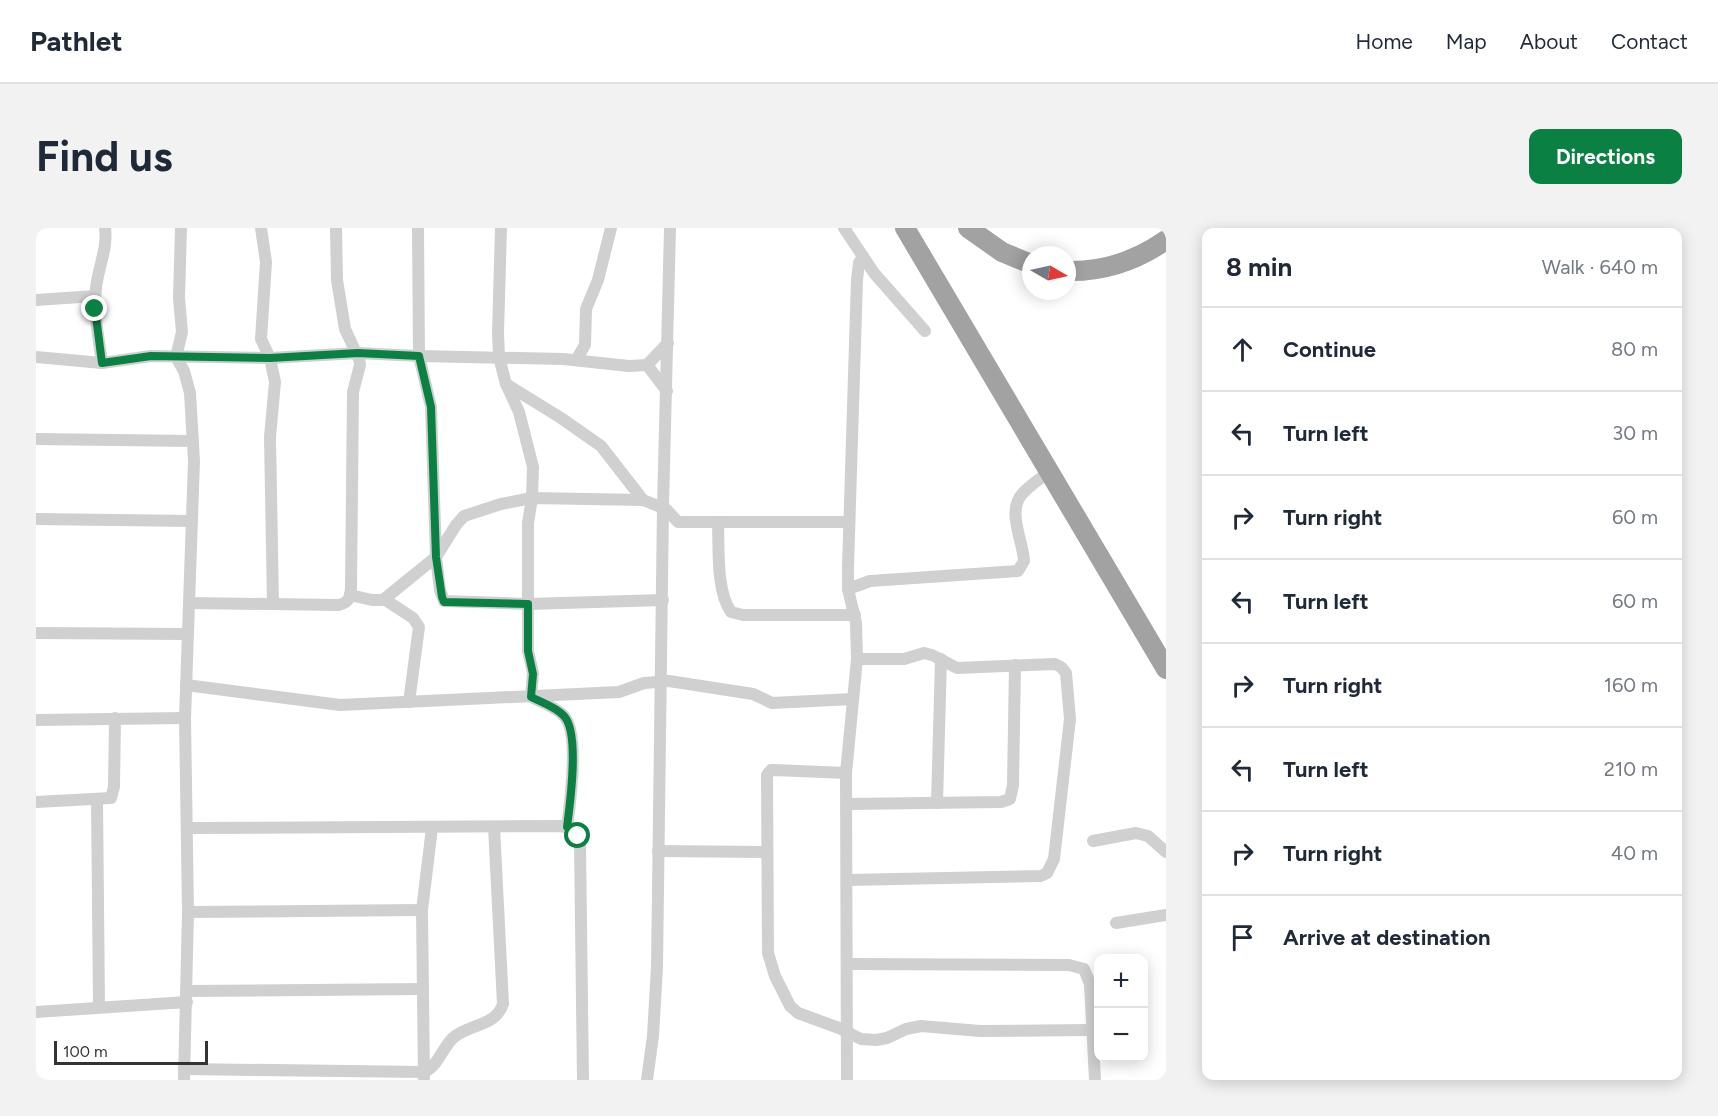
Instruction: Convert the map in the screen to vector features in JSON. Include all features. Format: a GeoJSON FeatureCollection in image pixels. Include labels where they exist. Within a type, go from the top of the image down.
{"type":"FeatureCollection","features":[{"type":"Feature","properties":{"kind":"highway"},"geometry":{"type":"LineString","coordinates":[[905,228],[1166,669]]}},
{"type":"Feature","properties":{"kind":"highway"},"geometry":{"type":"LineString","coordinates":[[968,228],[986,243],[1022,260]]}},
{"type":"Feature","properties":{"kind":"highway"},"geometry":{"type":"LineString","coordinates":[[1076,271],[1116,266],[1143,255],[1166,240]]}},
{"type":"Feature","properties":{"kind":"street"},"geometry":{"type":"LineString","coordinates":[[102,363],[95,296],[106,242],[105,228]]}},
{"type":"Feature","properties":{"kind":"street"},"geometry":{"type":"LineString","coordinates":[[181,228],[179,298],[182,332],[176,357],[184,371],[190,393],[193,441],[185,718],[188,912],[184,1075],[424,1076],[448,1042],[456,1035],[495,1018],[503,1004],[494,826]]}},
{"type":"Feature","properties":{"kind":"street"},"geometry":{"type":"LineString","coordinates":[[261,228],[266,262],[261,339],[270,358],[275,382],[270,437],[273,604]]}},
{"type":"Feature","properties":{"kind":"street"},"geometry":{"type":"LineString","coordinates":[[189,603],[338,605],[345,603],[350,595],[353,392],[360,366],[358,353],[345,329],[337,280],[336,228]]}},
{"type":"Feature","properties":{"kind":"street"},"geometry":{"type":"LineString","coordinates":[[418,228],[419,356],[431,407],[436,557],[440,590],[444,602],[528,604],[663,600]]}},
{"type":"Feature","properties":{"kind":"street"},"geometry":{"type":"LineString","coordinates":[[501,228],[499,357],[506,384],[519,412],[533,467],[528,523],[528,651],[533,674],[531,697]]}},
{"type":"Feature","properties":{"kind":"street"},"geometry":{"type":"LineString","coordinates":[[576,360],[585,345],[586,309],[598,280],[611,228]]}},
{"type":"Feature","properties":{"kind":"street"},"geometry":{"type":"LineString","coordinates":[[647,1080],[655,1005],[670,228]]}},
{"type":"Feature","properties":{"kind":"street"},"geometry":{"type":"LineString","coordinates":[[844,228],[880,280],[925,331]]}},
{"type":"Feature","properties":{"kind":"street"},"geometry":{"type":"LineString","coordinates":[[847,1080],[846,773],[857,659],[855,615],[848,589],[849,522],[857,280],[859,263],[863,256]]}},
{"type":"Feature","properties":{"kind":"street"},"geometry":{"type":"LineString","coordinates":[[36,300],[95,296]]}},
{"type":"Feature","properties":{"kind":"street"},"geometry":{"type":"LineString","coordinates":[[36,357],[102,363],[151,356],[270,358],[358,353],[576,360],[630,366],[647,365],[668,343]]}},
{"type":"Feature","properties":{"kind":"street"},"geometry":{"type":"LineString","coordinates":[[647,365],[667,391]]}},
{"type":"Feature","properties":{"kind":"street"},"geometry":{"type":"LineString","coordinates":[[506,384],[601,446],[644,500]]}},
{"type":"Feature","properties":{"kind":"street"},"geometry":{"type":"LineString","coordinates":[[36,439],[193,441]]}},
{"type":"Feature","properties":{"kind":"street"},"geometry":{"type":"LineString","coordinates":[[848,589],[870,581],[1018,571],[1024,561],[1016,519],[1018,500],[1027,489],[1049,472]]}},
{"type":"Feature","properties":{"kind":"street"},"geometry":{"type":"LineString","coordinates":[[350,595],[372,600],[384,598],[436,557],[464,516],[501,504],[532,498],[644,500],[663,507],[678,522],[849,522]]}},
{"type":"Feature","properties":{"kind":"street"},"geometry":{"type":"LineString","coordinates":[[36,519],[192,521]]}},
{"type":"Feature","properties":{"kind":"street"},"geometry":{"type":"LineString","coordinates":[[718,522],[721,578],[731,612],[743,615],[855,615]]}},
{"type":"Feature","properties":{"kind":"street"},"geometry":{"type":"LineString","coordinates":[[384,598],[413,618],[418,627],[409,702]]}},
{"type":"Feature","properties":{"kind":"street"},"geometry":{"type":"LineString","coordinates":[[36,633],[187,634]]}},
{"type":"Feature","properties":{"kind":"street"},"geometry":{"type":"LineString","coordinates":[[848,880],[1041,876],[1047,873],[1054,860],[1071,718],[1065,674],[1061,667],[1055,664],[957,668],[924,653],[904,659],[857,659]]}},
{"type":"Feature","properties":{"kind":"street"},"geometry":{"type":"LineString","coordinates":[[936,803],[941,659]]}},
{"type":"Feature","properties":{"kind":"street"},"geometry":{"type":"LineString","coordinates":[[847,804],[1001,802],[1010,799],[1013,785],[1016,665]]}},
{"type":"Feature","properties":{"kind":"street"},"geometry":{"type":"LineString","coordinates":[[186,686],[340,705],[619,692],[644,683],[662,681],[753,694],[779,704],[853,699]]}},
{"type":"Feature","properties":{"kind":"street"},"geometry":{"type":"LineString","coordinates":[[531,697],[564,715],[569,724],[573,752],[567,827]]}},
{"type":"Feature","properties":{"kind":"street"},"geometry":{"type":"LineString","coordinates":[[36,802],[111,798],[114,791],[115,718]]}},
{"type":"Feature","properties":{"kind":"street"},"geometry":{"type":"LineString","coordinates":[[36,720],[185,718]]}},
{"type":"Feature","properties":{"kind":"street"},"geometry":{"type":"LineString","coordinates":[[846,773],[774,770],[768,772],[768,953],[779,986],[790,1006],[798,1013],[861,1039],[887,1038],[906,1029],[921,1026],[980,1031],[1092,1030]]}},
{"type":"Feature","properties":{"kind":"street"},"geometry":{"type":"LineString","coordinates":[[97,800],[99,1006]]}},
{"type":"Feature","properties":{"kind":"street"},"geometry":{"type":"LineString","coordinates":[[187,828],[494,826],[567,827],[573,830],[580,844],[583,1080]]}},
{"type":"Feature","properties":{"kind":"street"},"geometry":{"type":"LineString","coordinates":[[424,1076],[422,910],[432,828]]}},
{"type":"Feature","properties":{"kind":"street"},"geometry":{"type":"LineString","coordinates":[[1093,841],[1136,833],[1148,836],[1166,852]]}},
{"type":"Feature","properties":{"kind":"street"},"geometry":{"type":"LineString","coordinates":[[658,851],[767,852]]}},
{"type":"Feature","properties":{"kind":"street"},"geometry":{"type":"LineString","coordinates":[[188,912],[422,910]]}},
{"type":"Feature","properties":{"kind":"street"},"geometry":{"type":"LineString","coordinates":[[1116,923],[1166,915]]}},
{"type":"Feature","properties":{"kind":"street"},"geometry":{"type":"LineString","coordinates":[[848,964],[1078,967],[1084,969],[1088,976],[1095,1080]]}},
{"type":"Feature","properties":{"kind":"street"},"geometry":{"type":"LineString","coordinates":[[36,1012],[187,996],[423,989]]}},
{"type":"Feature","properties":{"kind":"route"},"geometry":{"type":"LineString","coordinates":[[95,309],[102,363],[151,356],[270,358],[358,353],[419,356],[431,407],[436,557],[442,597],[444,602],[528,604],[528,651],[533,674],[531,697],[564,715],[569,724],[573,752],[567,827],[578,836]]}}]}
